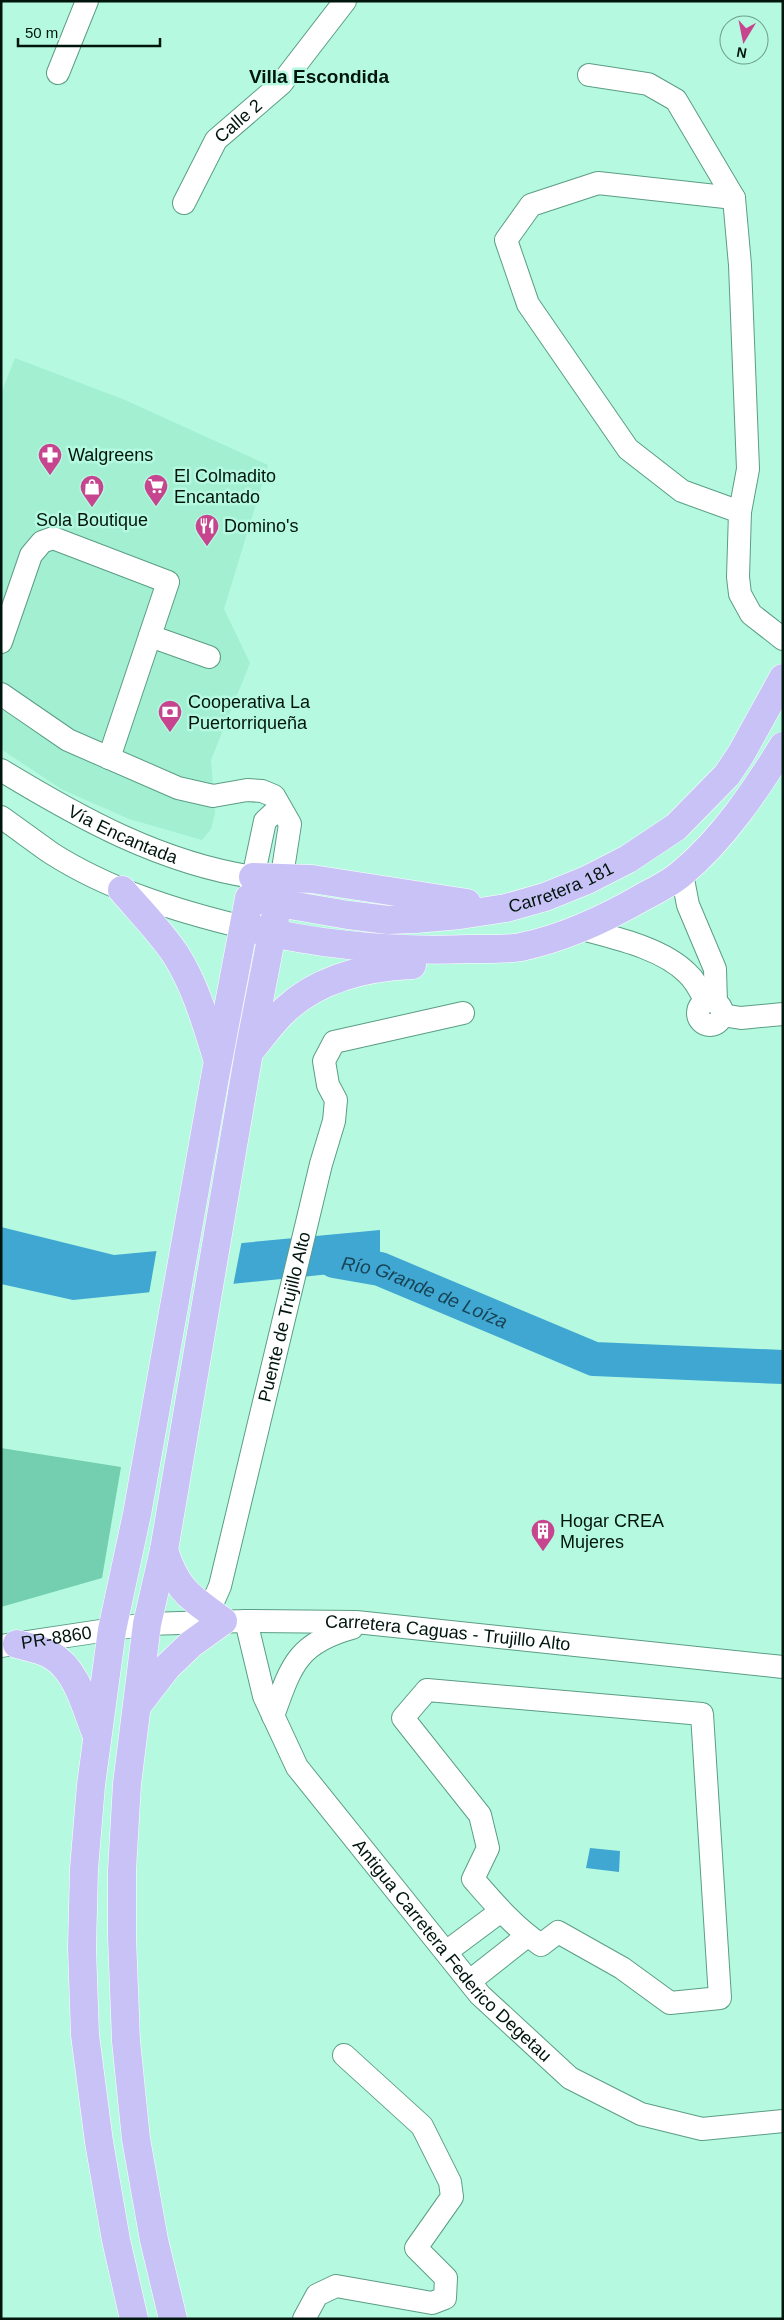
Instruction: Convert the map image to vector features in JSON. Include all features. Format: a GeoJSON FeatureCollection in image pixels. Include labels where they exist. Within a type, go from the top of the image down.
{"type":"FeatureCollection","features":[{"type":"Feature","properties":{"kind":"main road","name":"Carretera 181"},"geometry":{"type":"LineString","coordinates":[[280,891],[312,879],[420,897],[506,908],[587,880],[628,859],[676,828],[726,775],[742,754],[783,678]]}},
{"type":"Feature","properties":{"kind":"main road"},"geometry":{"type":"LineString","coordinates":[[249,1052],[285,1010],[308,992],[339,978],[388,966],[468,960],[520,947],[582,929],[630,905],[682,874],[720,834],[759,785],[783,746]]}},
{"type":"Feature","properties":{"kind":"main road"},"geometry":{"type":"LineString","coordinates":[[134,2319],[116,2240],[104,2172],[85,2035],[82,1948],[84,1869],[92,1785],[112,1630],[137,1514],[216,1069],[251,887],[280,891],[244,1080],[164,1550],[147,1624],[126,1784],[122,1870],[126,2041],[136,2139],[154,2240],[173,2319]]}},
{"type":"Feature","properties":{"kind":"main road"},"geometry":{"type":"LineString","coordinates":[[122,890],[166,942],[186,973],[194,990],[216,1069]]}},
{"type":"Feature","properties":{"kind":"main road"},"geometry":{"type":"LineString","coordinates":[[244,927],[346,947],[384,950],[520,947]]}},
{"type":"Feature","properties":{"kind":"main road"},"geometry":{"type":"LineString","coordinates":[[137,1706],[172,1662],[226,1618],[190,1597],[172,1575],[164,1550]]}},
{"type":"Feature","properties":{"kind":"main road"},"geometry":{"type":"LineString","coordinates":[[9,1645],[50,1654],[62,1662],[71,1674],[98,1738]]}},
{"type":"Feature","properties":{"kind":"street"},"geometry":{"type":"LineString","coordinates":[[58,73],[87,1]]}},
{"type":"Feature","properties":{"kind":"street","name":"Calle 2"},"geometry":{"type":"LineString","coordinates":[[184,203],[216,140],[281,84],[345,1]]}},
{"type":"Feature","properties":{"kind":"street"},"geometry":{"type":"LineString","coordinates":[[589,75],[648,84],[676,100],[734,198],[740,265],[748,469],[740,512],[738,577],[740,594],[751,614],[783,639]]}},
{"type":"Feature","properties":{"kind":"street"},"geometry":{"type":"LineString","coordinates":[[734,198],[598,183],[531,205],[506,240],[528,304],[628,449],[682,491],[740,512]]}},
{"type":"Feature","properties":{"kind":"street"},"geometry":{"type":"LineString","coordinates":[[1,642],[31,555],[42,542],[53,538],[168,582],[109,758]]}},
{"type":"Feature","properties":{"kind":"street"},"geometry":{"type":"LineString","coordinates":[[150,636],[209,657]]}},
{"type":"Feature","properties":{"kind":"street"},"geometry":{"type":"LineString","coordinates":[[1,694],[68,740],[178,788],[213,796],[247,790],[262,791],[274,796],[279,808],[290,824],[280,891]]}},
{"type":"Feature","properties":{"kind":"street","name":"Vía Encantada"},"geometry":{"type":"LineString","coordinates":[[1,770],[63,808],[116,834],[202,866],[251,887]]}},
{"type":"Feature","properties":{"kind":"street"},"geometry":{"type":"LineString","coordinates":[[251,887],[265,821],[279,808]]}},
{"type":"Feature","properties":{"kind":"street"},"geometry":{"type":"LineString","coordinates":[[1,817],[51,853],[122,890],[185,912],[244,927]]}},
{"type":"Feature","properties":{"kind":"street"},"geometry":{"type":"LineString","coordinates":[[682,874],[686,899],[715,969],[715,1006]]}},
{"type":"Feature","properties":{"kind":"street"},"geometry":{"type":"LineString","coordinates":[[582,929],[621,939],[668,960],[689,974],[715,1006],[740,1018],[783,1014]]}},
{"type":"Feature","properties":{"kind":"street","name":"Puente de Trujillo Alto"},"geometry":{"type":"LineString","coordinates":[[226,1618],[220,1586],[321,1164],[334,1121],[336,1100],[328,1085],[324,1062],[334,1042],[463,1013]]}},
{"type":"Feature","properties":{"kind":"street","name":"Carretera Caguas - Trujillo Alto"},"geometry":{"type":"LineString","coordinates":[[112,1630],[147,1624],[226,1618],[368,1623],[783,1667]]}},
{"type":"Feature","properties":{"kind":"street","name":"Antigua Carretera Federico Degetau"},"geometry":{"type":"LineString","coordinates":[[226,1618],[297,1767],[480,1994],[570,2078],[641,2114],[702,2129],[783,2121]]}},
{"type":"Feature","properties":{"kind":"street"},"geometry":{"type":"LineString","coordinates":[[273,1716],[289,1671],[306,1648],[330,1634],[368,1623]]}},
{"type":"Feature","properties":{"kind":"street","name":"PR-8860"},"geometry":{"type":"LineString","coordinates":[[9,1645],[112,1630]]}},
{"type":"Feature","properties":{"kind":"street"},"geometry":{"type":"LineString","coordinates":[[427,1690],[702,1714],[720,1998],[670,2003],[622,1968],[558,1932],[541,1945],[527,1936],[501,1911],[473,1879],[488,1848],[480,1815],[403,1718],[427,1690]]}},
{"type":"Feature","properties":{"kind":"street"},"geometry":{"type":"LineString","coordinates":[[446,1952],[501,1911]]}},
{"type":"Feature","properties":{"kind":"street"},"geometry":{"type":"LineString","coordinates":[[470,1981],[527,1936]]}},
{"type":"Feature","properties":{"kind":"street"},"geometry":{"type":"LineString","coordinates":[[304,2319],[317,2295],[336,2286],[432,2303],[446,2298],[446,2278],[416,2248],[452,2197],[450,2182],[422,2126],[344,2055]]}},
{"type":"Feature","properties":{"kind":"shaded area"},"geometry":{"type":"Polygon","coordinates":[[[15,358],[125,400],[268,465],[224,609],[250,663],[211,760],[215,813],[211,829],[202,840],[129,819],[61,789],[1,749],[1,394],[15,358]]]}},
{"type":"Feature","properties":{"kind":"shaded area"},"geometry":{"type":"Polygon","coordinates":[[[1,1448],[121,1467],[102,1578],[1,1607],[1,1448]]]}},
{"type":"Feature","properties":{"kind":"water"},"geometry":{"type":"Polygon","coordinates":[[[1,1227],[114,1255],[380,1230],[380,1269],[73,1300],[1,1284],[1,1227]]]}},
{"type":"Feature","properties":{"kind":"water"},"geometry":{"type":"Polygon","coordinates":[[[590,1848],[620,1851],[619,1872],[586,1868],[590,1848]]]}},
{"type":"Feature","properties":{"kind":"pier"},"geometry":{"type":"Polygon","coordinates":[[[242,1240],[233,1286],[149,1294],[157,1248],[242,1240]]]}},
{"type":"Feature","properties":{"kind":"waterway","name":"Río Grande de Loíza"},"geometry":{"type":"LineString","coordinates":[[334,1261],[380,1269],[594,1359],[783,1367]]}},
{"type":"Feature","properties":{"kind":"place","name":"Walgreens"},"geometry":{"type":"Point","coordinates":[50,476]}},
{"type":"Feature","properties":{"kind":"place","name":"El Colmadito Encantado"},"geometry":{"type":"Point","coordinates":[156,507]}},
{"type":"Feature","properties":{"kind":"place","name":"Sola Boutique"},"geometry":{"type":"Point","coordinates":[92,508]}},
{"type":"Feature","properties":{"kind":"place","name":"Domino's"},"geometry":{"type":"Point","coordinates":[207,547]}},
{"type":"Feature","properties":{"kind":"place","name":"Cooperativa La Puertorriqueña"},"geometry":{"type":"Point","coordinates":[170,733]}},
{"type":"Feature","properties":{"kind":"place","name":"Hogar CREA Mujeres"},"geometry":{"type":"Point","coordinates":[543,1552]}},
{"type":"Feature","properties":{"kind":"district","name":"Villa Escondida"},"geometry":{"type":"Point","coordinates":[319,76]}}]}
